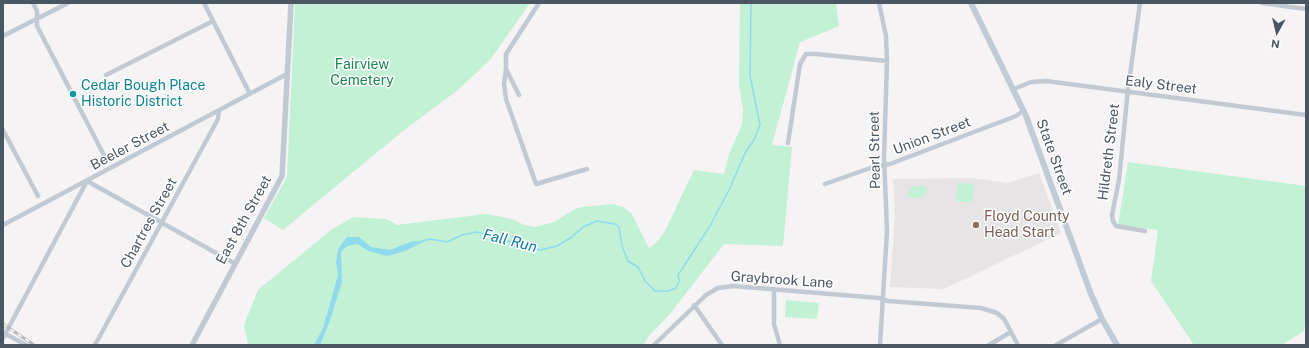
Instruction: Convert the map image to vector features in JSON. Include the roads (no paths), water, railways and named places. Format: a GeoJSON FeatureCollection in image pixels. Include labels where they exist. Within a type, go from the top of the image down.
{"type":"FeatureCollection","features":[{"type":"Feature","properties":{"kind":"main road","name":"State Street"},"geometry":{"type":"LineString","coordinates":[[971,3],[1014,89],[1102,319],[1117,345]]}},
{"type":"Feature","properties":{"kind":"street"},"geometry":{"type":"LineString","coordinates":[[33,3],[37,12],[37,26],[107,161]]}},
{"type":"Feature","properties":{"kind":"street"},"geometry":{"type":"LineString","coordinates":[[3,36],[68,3]]}},
{"type":"Feature","properties":{"kind":"street"},"geometry":{"type":"LineString","coordinates":[[204,3],[250,94]]}},
{"type":"Feature","properties":{"kind":"street","name":"East 8th Street"},"geometry":{"type":"LineString","coordinates":[[192,345],[234,263],[282,176],[290,3]]}},
{"type":"Feature","properties":{"kind":"street"},"geometry":{"type":"LineString","coordinates":[[538,3],[507,50],[505,58],[505,97],[536,184],[587,169]]}},
{"type":"Feature","properties":{"kind":"street","name":"Pearl Street"},"geometry":{"type":"LineString","coordinates":[[879,3],[886,36],[887,61],[885,165],[887,231],[880,345]]}},
{"type":"Feature","properties":{"kind":"street","name":"Hildreth Street"},"geometry":{"type":"LineString","coordinates":[[1140,3],[1127,92],[1119,180],[1112,218],[1118,226],[1145,230]]}},
{"type":"Feature","properties":{"kind":"street"},"geometry":{"type":"LineString","coordinates":[[1262,3],[1306,9]]}},
{"type":"Feature","properties":{"kind":"street"},"geometry":{"type":"LineString","coordinates":[[106,75],[213,21]]}},
{"type":"Feature","properties":{"kind":"street"},"geometry":{"type":"LineString","coordinates":[[788,143],[800,64],[806,54],[887,61]]}},
{"type":"Feature","properties":{"kind":"street"},"geometry":{"type":"LineString","coordinates":[[506,69],[519,95]]}},
{"type":"Feature","properties":{"kind":"street","name":"Beeler Street"},"geometry":{"type":"LineString","coordinates":[[3,224],[87,181],[287,74]]}},
{"type":"Feature","properties":{"kind":"street","name":"Ealy Street"},"geometry":{"type":"LineString","coordinates":[[1014,89],[1031,82],[1046,81],[1306,115]]}},
{"type":"Feature","properties":{"kind":"street","name":"Chartres Street"},"geometry":{"type":"LineString","coordinates":[[94,345],[218,119],[219,111]]}},
{"type":"Feature","properties":{"kind":"street","name":"Union Street"},"geometry":{"type":"LineString","coordinates":[[825,184],[876,166],[885,165],[1016,116],[1023,111]]}},
{"type":"Feature","properties":{"kind":"street"},"geometry":{"type":"LineString","coordinates":[[3,130],[38,196]]}},
{"type":"Feature","properties":{"kind":"street"},"geometry":{"type":"LineString","coordinates":[[26,345],[4,334],[87,181],[234,263]]}},
{"type":"Feature","properties":{"kind":"street","name":"Graybrook Lane"},"geometry":{"type":"LineString","coordinates":[[654,345],[706,295],[725,286],[883,298],[888,301],[989,309],[998,313],[1004,319],[1018,345]]}},
{"type":"Feature","properties":{"kind":"street"},"geometry":{"type":"LineString","coordinates":[[774,289],[774,324],[780,345]]}},
{"type":"Feature","properties":{"kind":"street"},"geometry":{"type":"LineString","coordinates":[[694,305],[722,345]]}},
{"type":"Feature","properties":{"kind":"street"},"geometry":{"type":"LineString","coordinates":[[1056,345],[1102,319]]}},
{"type":"Feature","properties":{"kind":"street"},"geometry":{"type":"LineString","coordinates":[[989,345],[1011,332]]}},
{"type":"Feature","properties":{"kind":"water"},"geometry":{"type":"Polygon","coordinates":[[[347,237],[359,237],[371,247],[390,250],[413,241],[423,242],[405,251],[387,256],[369,251],[357,244],[347,246],[341,252],[342,282],[329,323],[320,345],[314,345],[323,328],[338,275],[336,262],[338,249],[347,237]]]}},
{"type":"Feature","properties":{"kind":"waterway","name":"Fall Run"},"geometry":{"type":"LineString","coordinates":[[419,242],[430,239],[447,242],[462,235],[477,232],[499,237],[520,246],[540,250],[557,246],[572,237],[583,227],[597,221],[615,224],[619,227],[622,246],[628,261],[638,267],[645,281],[655,291],[668,291],[676,288],[679,282],[678,275],[710,226],[730,188],[745,153],[754,140],[760,125],[750,76],[751,3]]}},
{"type":"Feature","properties":{"kind":"railway"},"geometry":{"type":"LineString","coordinates":[[3,324],[34,345]]}},
{"type":"Feature","properties":{"kind":"place","name":"Cedar Bough Place Historic District"},"geometry":{"type":"Point","coordinates":[73,94]}},
{"type":"Feature","properties":{"kind":"place","name":"Floyd County Head Start"},"geometry":{"type":"Point","coordinates":[976,225]}},
{"type":"Feature","properties":{"kind":"park label","name":"Fairview Cemetery"},"geometry":{"type":"Point","coordinates":[362,74]}}]}
